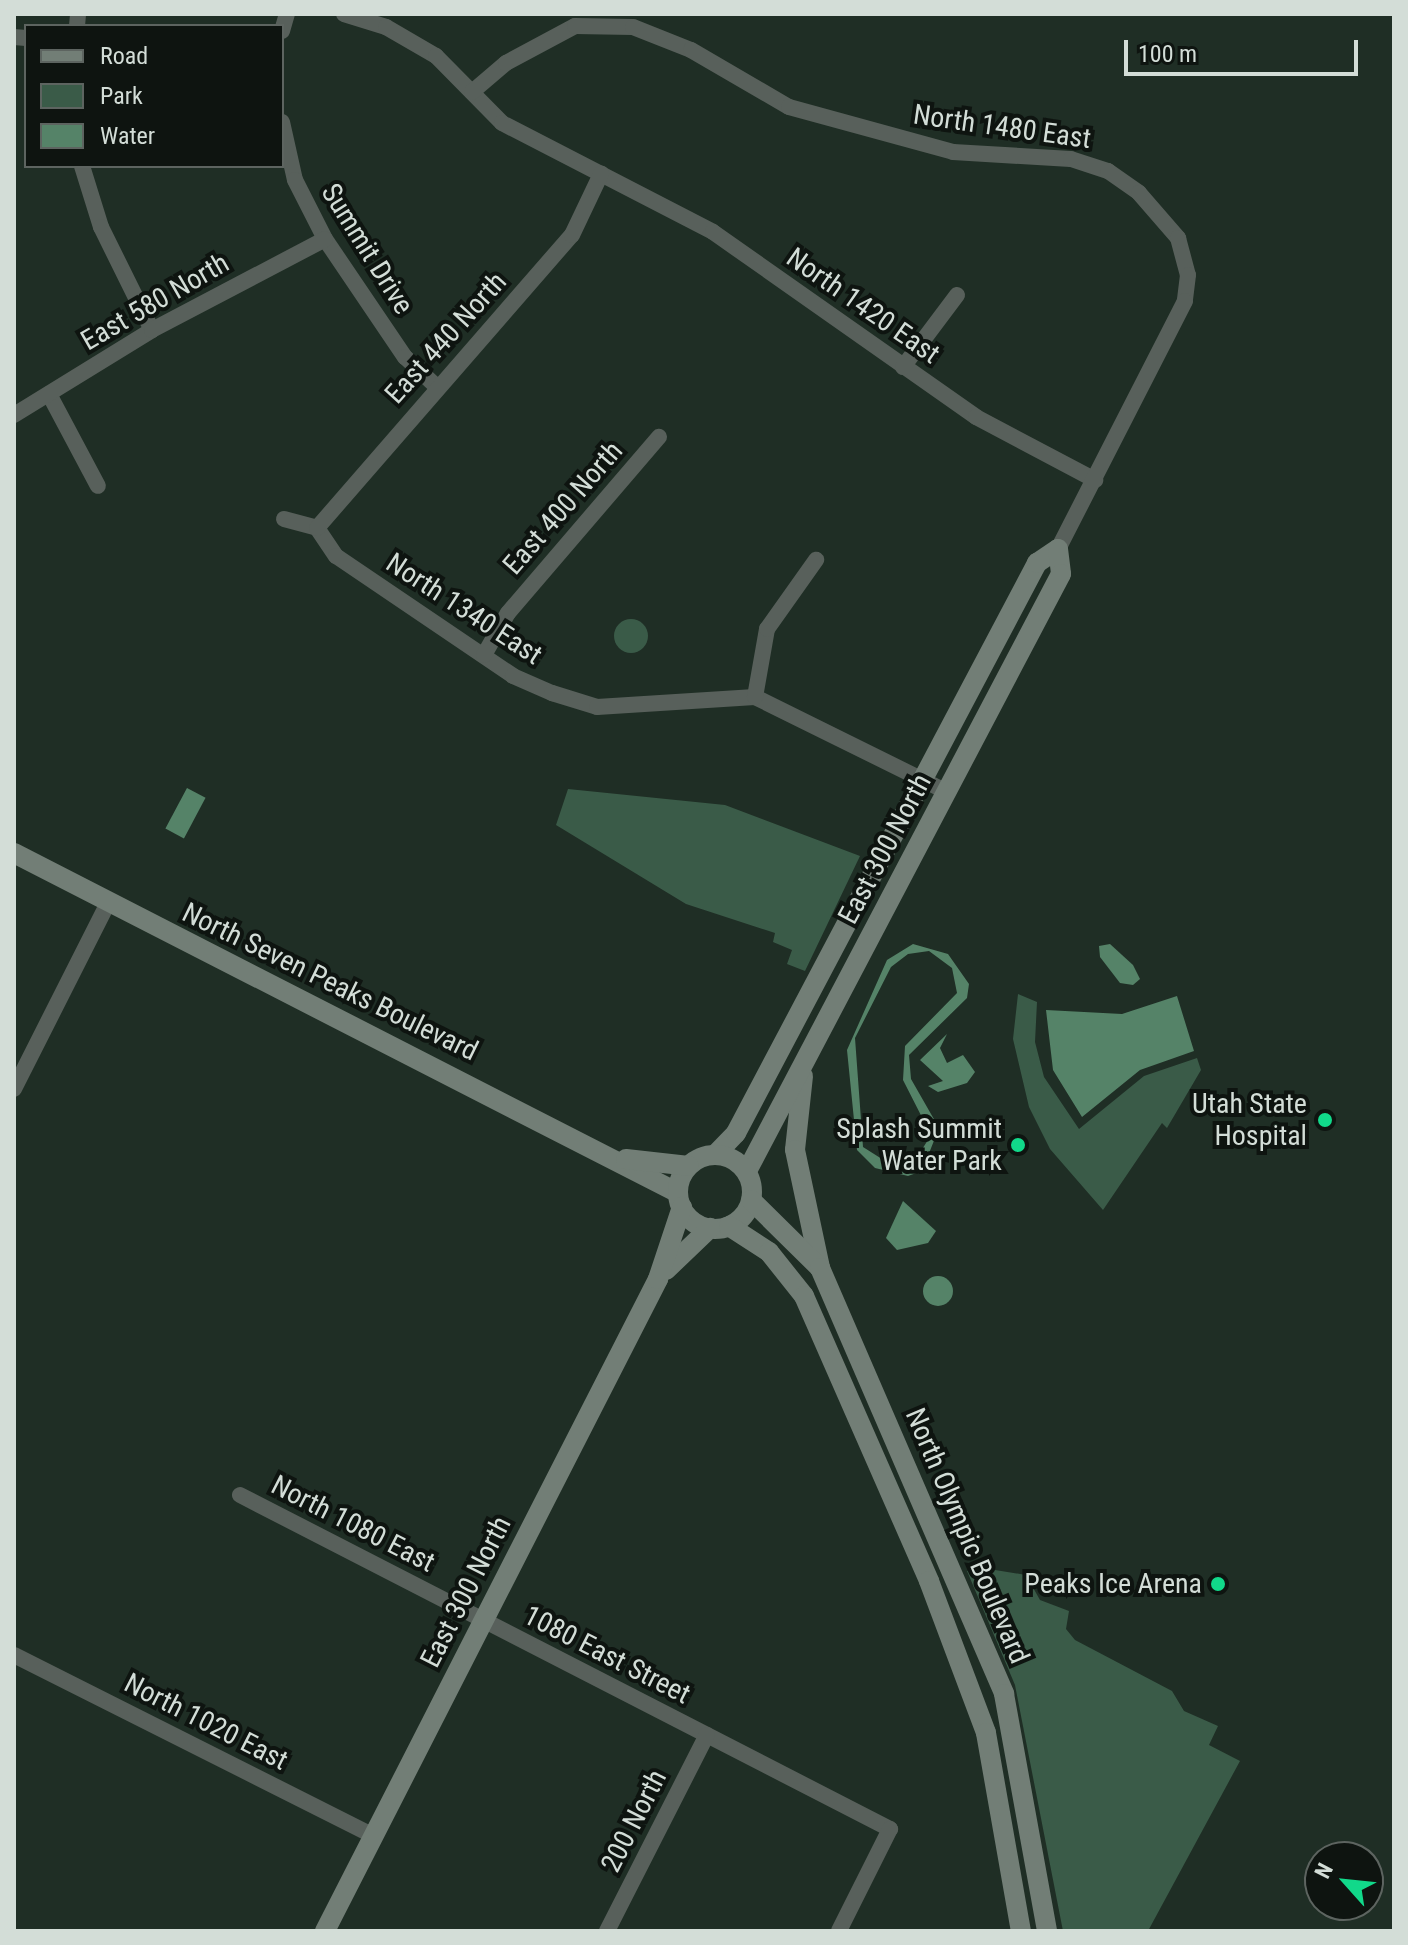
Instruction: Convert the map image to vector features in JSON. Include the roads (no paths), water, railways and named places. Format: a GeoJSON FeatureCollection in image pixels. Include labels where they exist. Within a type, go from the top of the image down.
{"type":"FeatureCollection","features":[{"type":"Feature","properties":{"kind":"street"},"geometry":{"type":"LineString","coordinates":[[344,14],[386,27],[436,56],[502,123],[601,174]]}},
{"type":"Feature","properties":{"kind":"street","name":"North 1480 East"},"geometry":{"type":"LineString","coordinates":[[472,92],[506,63],[575,26],[633,27],[691,50],[789,107],[853,128],[953,152],[1071,159],[1108,171],[1178,238],[1188,275],[1185,301],[1095,480]]}},
{"type":"Feature","properties":{"kind":"street","name":"Summit Drive"},"geometry":{"type":"LineString","coordinates":[[284,131],[295,180],[325,239],[405,357],[437,387]]}},
{"type":"Feature","properties":{"kind":"street"},"geometry":{"type":"LineString","coordinates":[[83,168],[101,227],[152,330]]}},
{"type":"Feature","properties":{"kind":"street","name":"North 1420 East"},"geometry":{"type":"LineString","coordinates":[[601,174],[713,232],[976,417],[1095,480]]}},
{"type":"Feature","properties":{"kind":"street","name":"East 440 North"},"geometry":{"type":"LineString","coordinates":[[317,528],[572,235],[601,174]]}},
{"type":"Feature","properties":{"kind":"street","name":"East 580 North"},"geometry":{"type":"LineString","coordinates":[[14,415],[152,330],[325,239]]}},
{"type":"Feature","properties":{"kind":"street"},"geometry":{"type":"LineString","coordinates":[[903,367],[957,295]]}},
{"type":"Feature","properties":{"kind":"street"},"geometry":{"type":"LineString","coordinates":[[49,394],[98,486]]}},
{"type":"Feature","properties":{"kind":"street","name":"East 400 North"},"geometry":{"type":"LineString","coordinates":[[484,655],[508,613],[659,437]]}},
{"type":"Feature","properties":{"kind":"street","name":"East 300 North"},"geometry":{"type":"LineString","coordinates":[[715,1155],[736,1133],[1037,563],[1058,549],[1095,480]]}},
{"type":"Feature","properties":{"kind":"street"},"geometry":{"type":"LineString","coordinates":[[284,519],[317,528]]}},
{"type":"Feature","properties":{"kind":"street","name":"North 1340 East"},"geometry":{"type":"LineString","coordinates":[[317,528],[336,556],[513,676],[597,707],[755,697]]}},
{"type":"Feature","properties":{"kind":"street","name":"East 300 North"},"geometry":{"type":"LineString","coordinates":[[747,1171],[1061,574],[1058,549]]}},
{"type":"Feature","properties":{"kind":"street"},"geometry":{"type":"LineString","coordinates":[[816,560],[767,629],[755,697],[947,792]]}},
{"type":"Feature","properties":{"kind":"street","name":"North Seven Peaks Boulevard"},"geometry":{"type":"LineString","coordinates":[[14,853],[108,903],[622,1159],[680,1200]]}},
{"type":"Feature","properties":{"kind":"street"},"geometry":{"type":"LineString","coordinates":[[14,1089],[108,903]]}},
{"type":"Feature","properties":{"kind":"street"},"geometry":{"type":"LineString","coordinates":[[809,1052],[795,1150],[820,1268]]}},
{"type":"Feature","properties":{"kind":"street"},"geometry":{"type":"LineString","coordinates":[[715,1155],[747,1171],[751,1200],[719,1227],[680,1200],[689,1166],[715,1155]]}},
{"type":"Feature","properties":{"kind":"street","name":"North Seven Peaks Boulevard"},"geometry":{"type":"LineString","coordinates":[[622,1159],[689,1166]]}},
{"type":"Feature","properties":{"kind":"street","name":"East 300 North"},"geometry":{"type":"LineString","coordinates":[[325,1931],[658,1279],[680,1200]]}},
{"type":"Feature","properties":{"kind":"street","name":"North Olympic Boulevard"},"geometry":{"type":"LineString","coordinates":[[751,1200],[820,1268],[1004,1694],[1047,1931]]}},
{"type":"Feature","properties":{"kind":"street","name":"East 300 North"},"geometry":{"type":"LineString","coordinates":[[658,1279],[719,1227]]}},
{"type":"Feature","properties":{"kind":"street","name":"North Olympic Boulevard"},"geometry":{"type":"LineString","coordinates":[[719,1227],[769,1252],[804,1296],[935,1596],[986,1733],[1021,1931]]}},
{"type":"Feature","properties":{"kind":"street","name":"North 1080 East"},"geometry":{"type":"LineString","coordinates":[[240,1495],[484,1621]]}},
{"type":"Feature","properties":{"kind":"street","name":"1080 East Street"},"geometry":{"type":"LineString","coordinates":[[484,1621],[707,1735]]}},
{"type":"Feature","properties":{"kind":"street","name":"North 1020 East"},"geometry":{"type":"LineString","coordinates":[[14,1655],[374,1836]]}},
{"type":"Feature","properties":{"kind":"street"},"geometry":{"type":"LineString","coordinates":[[707,1735],[890,1829],[839,1931]]}},
{"type":"Feature","properties":{"kind":"street","name":"200 North"},"geometry":{"type":"LineString","coordinates":[[607,1931],[707,1735]]}},
{"type":"Feature","properties":{"kind":"water"},"geometry":{"type":"Polygon","coordinates":[[[187,788],[206,798],[184,838],[165,829],[187,788]]]}},
{"type":"Feature","properties":{"kind":"water"},"geometry":{"type":"Polygon","coordinates":[[[913,944],[948,954],[969,984],[967,998],[909,1055],[911,1079],[939,1128],[922,1171],[908,1176],[875,1168],[857,1150],[847,1050],[887,960],[913,944]],[[929,951],[908,954],[891,967],[855,1038],[863,1147],[893,1166],[916,1159],[931,1135],[903,1080],[905,1046],[957,993],[952,968],[929,951]]]}},
{"type":"Feature","properties":{"kind":"water"},"geometry":{"type":"Polygon","coordinates":[[[1110,944],[1133,965],[1140,979],[1133,985],[1120,983],[1100,957],[1099,946],[1110,944]]]}},
{"type":"Feature","properties":{"kind":"water"},"geometry":{"type":"Polygon","coordinates":[[[1177,996],[1194,1051],[1140,1070],[1082,1117],[1053,1070],[1046,1010],[1122,1014],[1177,996]]]}},
{"type":"Feature","properties":{"kind":"water"},"geometry":{"type":"Polygon","coordinates":[[[947,1034],[940,1048],[947,1063],[963,1055],[975,1072],[967,1083],[938,1092],[928,1086],[943,1081],[920,1060],[947,1034]]]}},
{"type":"Feature","properties":{"kind":"water"},"geometry":{"type":"Polygon","coordinates":[[[903,1201],[936,1231],[928,1243],[897,1250],[886,1238],[903,1201]]]}},
{"type":"Feature","properties":{"kind":"water"},"geometry":{"type":"Polygon","coordinates":[[[938,1276],[944,1277],[952,1285],[952,1297],[944,1305],[938,1306],[932,1305],[924,1297],[923,1291],[924,1285],[932,1277],[938,1276]]]}},
{"type":"Feature","properties":{"kind":"place","name":"Utah State Hospital"},"geometry":{"type":"Point","coordinates":[1325,1120]}},
{"type":"Feature","properties":{"kind":"place","name":"Splash Summit Water Park"},"geometry":{"type":"Point","coordinates":[1018,1145]}},
{"type":"Feature","properties":{"kind":"place","name":"Peaks Ice Arena"},"geometry":{"type":"Point","coordinates":[1218,1584]}}]}
